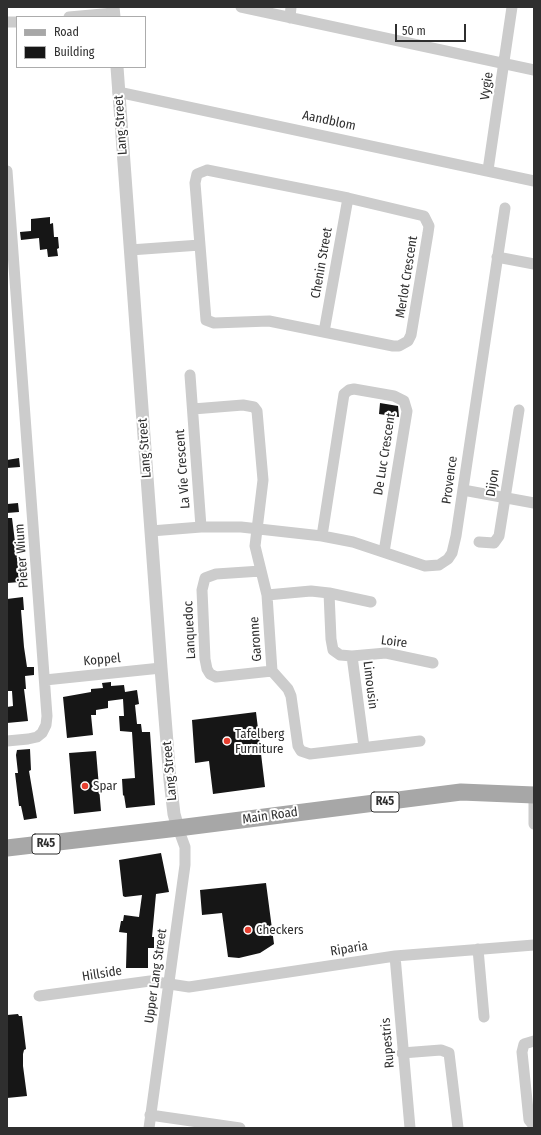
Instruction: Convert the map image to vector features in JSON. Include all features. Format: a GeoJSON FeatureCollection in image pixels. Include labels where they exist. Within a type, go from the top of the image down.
{"type":"FeatureCollection","features":[{"type":"Feature","properties":{"kind":"main road","name":"Main Road"},"geometry":{"type":"LineString","coordinates":[[7,848],[461,792],[534,795]]}},
{"type":"Feature","properties":{"kind":"street"},"geometry":{"type":"LineString","coordinates":[[241,7],[291,12],[534,70]]}},
{"type":"Feature","properties":{"kind":"street","name":"Vygie"},"geometry":{"type":"LineString","coordinates":[[488,170],[512,7]]}},
{"type":"Feature","properties":{"kind":"street"},"geometry":{"type":"LineString","coordinates":[[78,16],[114,12]]}},
{"type":"Feature","properties":{"kind":"street","name":"Lang Street"},"geometry":{"type":"LineString","coordinates":[[116,68],[161,668],[171,787],[174,814],[178,828]]}},
{"type":"Feature","properties":{"kind":"street","name":"Aandblom"},"geometry":{"type":"LineString","coordinates":[[118,92],[534,181]]}},
{"type":"Feature","properties":{"kind":"street","name":"Merlot Crescent"},"geometry":{"type":"LineString","coordinates":[[211,170],[419,213],[427,220],[428,233],[411,335],[408,341],[399,346],[269,321],[209,323],[204,315],[200,245],[195,183],[197,174],[202,171],[211,170]]}},
{"type":"Feature","properties":{"kind":"street","name":"Pieter Wium"},"geometry":{"type":"LineString","coordinates":[[7,171],[47,716],[46,725],[42,733],[28,740],[7,741]]}},
{"type":"Feature","properties":{"kind":"street","name":"Chenin Street"},"geometry":{"type":"LineString","coordinates":[[324,332],[348,198]]}},
{"type":"Feature","properties":{"kind":"street","name":"Provence"},"geometry":{"type":"LineString","coordinates":[[256,529],[322,536],[384,552],[425,566],[439,565],[448,559],[455,544],[505,208]]}},
{"type":"Feature","properties":{"kind":"street"},"geometry":{"type":"LineString","coordinates":[[130,250],[200,245]]}},
{"type":"Feature","properties":{"kind":"street"},"geometry":{"type":"LineString","coordinates":[[497,257],[534,264]]}},
{"type":"Feature","properties":{"kind":"street","name":"La Vie Crescent"},"geometry":{"type":"LineString","coordinates":[[190,375],[202,527]]}},
{"type":"Feature","properties":{"kind":"street","name":"De Luc Crescent"},"geometry":{"type":"LineString","coordinates":[[322,536],[344,394],[354,389],[394,396],[404,401],[407,411],[384,552]]}},
{"type":"Feature","properties":{"kind":"street"},"geometry":{"type":"LineString","coordinates":[[151,531],[229,526],[256,529],[263,480],[257,411],[254,407],[243,405],[193,409]]}},
{"type":"Feature","properties":{"kind":"street","name":"Dijon"},"geometry":{"type":"LineString","coordinates":[[479,542],[491,544],[497,542],[499,536],[519,410]]}},
{"type":"Feature","properties":{"kind":"street"},"geometry":{"type":"LineString","coordinates":[[463,490],[534,503]]}},
{"type":"Feature","properties":{"kind":"street","name":"Garonne"},"geometry":{"type":"LineString","coordinates":[[256,529],[255,546],[267,595],[272,671],[288,689],[291,696],[297,743],[301,751],[310,754],[420,742]]}},
{"type":"Feature","properties":{"kind":"street","name":"Lanquedoc"},"geometry":{"type":"LineString","coordinates":[[261,571],[216,574],[205,578],[202,590],[205,659],[210,674],[216,676],[272,671]]}},
{"type":"Feature","properties":{"kind":"street"},"geometry":{"type":"LineString","coordinates":[[267,595],[311,591],[329,593],[371,602]]}},
{"type":"Feature","properties":{"kind":"street","name":"Limousin"},"geometry":{"type":"LineString","coordinates":[[329,593],[331,639],[333,650],[340,655],[352,656],[364,747]]}},
{"type":"Feature","properties":{"kind":"street","name":"Loire"},"geometry":{"type":"LineString","coordinates":[[352,656],[386,653],[432,663]]}},
{"type":"Feature","properties":{"kind":"street","name":"Koppel"},"geometry":{"type":"LineString","coordinates":[[45,680],[161,668]]}},
{"type":"Feature","properties":{"kind":"street"},"geometry":{"type":"LineString","coordinates":[[534,795],[534,824]]}},
{"type":"Feature","properties":{"kind":"street","name":"Upper Lang Street"},"geometry":{"type":"LineString","coordinates":[[149,1128],[185,865],[185,847],[178,828]]}},
{"type":"Feature","properties":{"kind":"street","name":"Riparia"},"geometry":{"type":"LineString","coordinates":[[169,984],[189,987],[395,956],[534,945]]}},
{"type":"Feature","properties":{"kind":"street"},"geometry":{"type":"LineString","coordinates":[[478,949],[484,1017]]}},
{"type":"Feature","properties":{"kind":"street","name":"Rupestris"},"geometry":{"type":"LineString","coordinates":[[395,956],[402,1053],[410,1128]]}},
{"type":"Feature","properties":{"kind":"street","name":"Hillside"},"geometry":{"type":"LineString","coordinates":[[39,996],[80,992],[146,982],[169,984]]}},
{"type":"Feature","properties":{"kind":"street"},"geometry":{"type":"LineString","coordinates":[[534,1041],[524,1044],[522,1052],[529,1120],[534,1126]]}},
{"type":"Feature","properties":{"kind":"street"},"geometry":{"type":"LineString","coordinates":[[402,1053],[441,1050],[449,1053],[458,1128]]}},
{"type":"Feature","properties":{"kind":"street"},"geometry":{"type":"LineString","coordinates":[[150,1115],[240,1128]]}},
{"type":"Feature","properties":{"kind":"building"},"geometry":{"type":"Polygon","coordinates":[[[50,217],[50,224],[53,223],[54,237],[58,237],[59,248],[57,249],[58,256],[48,257],[47,249],[40,250],[39,238],[21,240],[20,232],[31,231],[31,219],[50,217]]]}},
{"type":"Feature","properties":{"kind":"building"},"geometry":{"type":"Polygon","coordinates":[[[380,403],[398,406],[399,417],[379,414],[380,403]]]}},
{"type":"Feature","properties":{"kind":"building"},"geometry":{"type":"Polygon","coordinates":[[[19,458],[20,467],[7,468],[7,460],[19,458]]]}},
{"type":"Feature","properties":{"kind":"building"},"geometry":{"type":"Polygon","coordinates":[[[18,503],[19,512],[7,513],[7,504],[18,503]]]}},
{"type":"Feature","properties":{"kind":"building"},"geometry":{"type":"Polygon","coordinates":[[[7,518],[12,518],[20,582],[7,583],[7,518]]]}},
{"type":"Feature","properties":{"kind":"building"},"geometry":{"type":"Polygon","coordinates":[[[23,597],[24,610],[21,610],[24,647],[27,667],[34,667],[34,675],[25,676],[26,689],[24,689],[28,721],[7,723],[7,707],[13,706],[12,691],[7,691],[7,599],[23,597]]]}},
{"type":"Feature","properties":{"kind":"building"},"geometry":{"type":"Polygon","coordinates":[[[111,682],[111,686],[124,685],[125,692],[137,690],[139,704],[135,705],[137,724],[141,724],[142,732],[150,732],[155,805],[126,808],[124,795],[123,796],[122,779],[135,778],[132,732],[120,731],[119,716],[124,716],[123,699],[108,701],[108,708],[96,710],[96,715],[91,715],[93,735],[67,738],[63,697],[91,692],[91,689],[103,688],[102,683],[111,682]]]}},
{"type":"Feature","properties":{"kind":"building","name":"Tafelberg Furniture"},"geometry":{"type":"Polygon","coordinates":[[[256,712],[265,787],[213,794],[209,761],[195,763],[192,720],[256,712]]]}},
{"type":"Feature","properties":{"kind":"building"},"geometry":{"type":"Polygon","coordinates":[[[30,749],[31,770],[29,771],[37,818],[24,820],[21,806],[19,806],[15,773],[18,773],[16,755],[17,750],[30,749]]]}},
{"type":"Feature","properties":{"kind":"building","name":"Spar"},"geometry":{"type":"Polygon","coordinates":[[[96,751],[101,811],[74,814],[69,753],[96,751]]]}},
{"type":"Feature","properties":{"kind":"building"},"geometry":{"type":"Polygon","coordinates":[[[161,853],[169,892],[156,894],[152,937],[154,937],[154,948],[148,948],[148,968],[126,968],[127,933],[119,932],[121,921],[123,921],[124,915],[139,917],[142,895],[123,896],[119,860],[161,853]]]}},
{"type":"Feature","properties":{"kind":"building","name":"Checkers"},"geometry":{"type":"Polygon","coordinates":[[[266,883],[274,944],[260,953],[239,958],[228,957],[222,913],[202,915],[200,890],[266,883]]]}},
{"type":"Feature","properties":{"kind":"building"},"geometry":{"type":"Polygon","coordinates":[[[18,1014],[19,1016],[22,1016],[26,1049],[24,1050],[23,1054],[23,1066],[27,1096],[7,1098],[7,1015],[18,1014]]]}},
{"type":"Feature","properties":{"kind":"place","name":"Tafelberg Furniture"},"geometry":{"type":"Point","coordinates":[227,741]}},
{"type":"Feature","properties":{"kind":"place","name":"Spar"},"geometry":{"type":"Point","coordinates":[85,786]}},
{"type":"Feature","properties":{"kind":"place","name":"Checkers"},"geometry":{"type":"Point","coordinates":[248,930]}}]}
